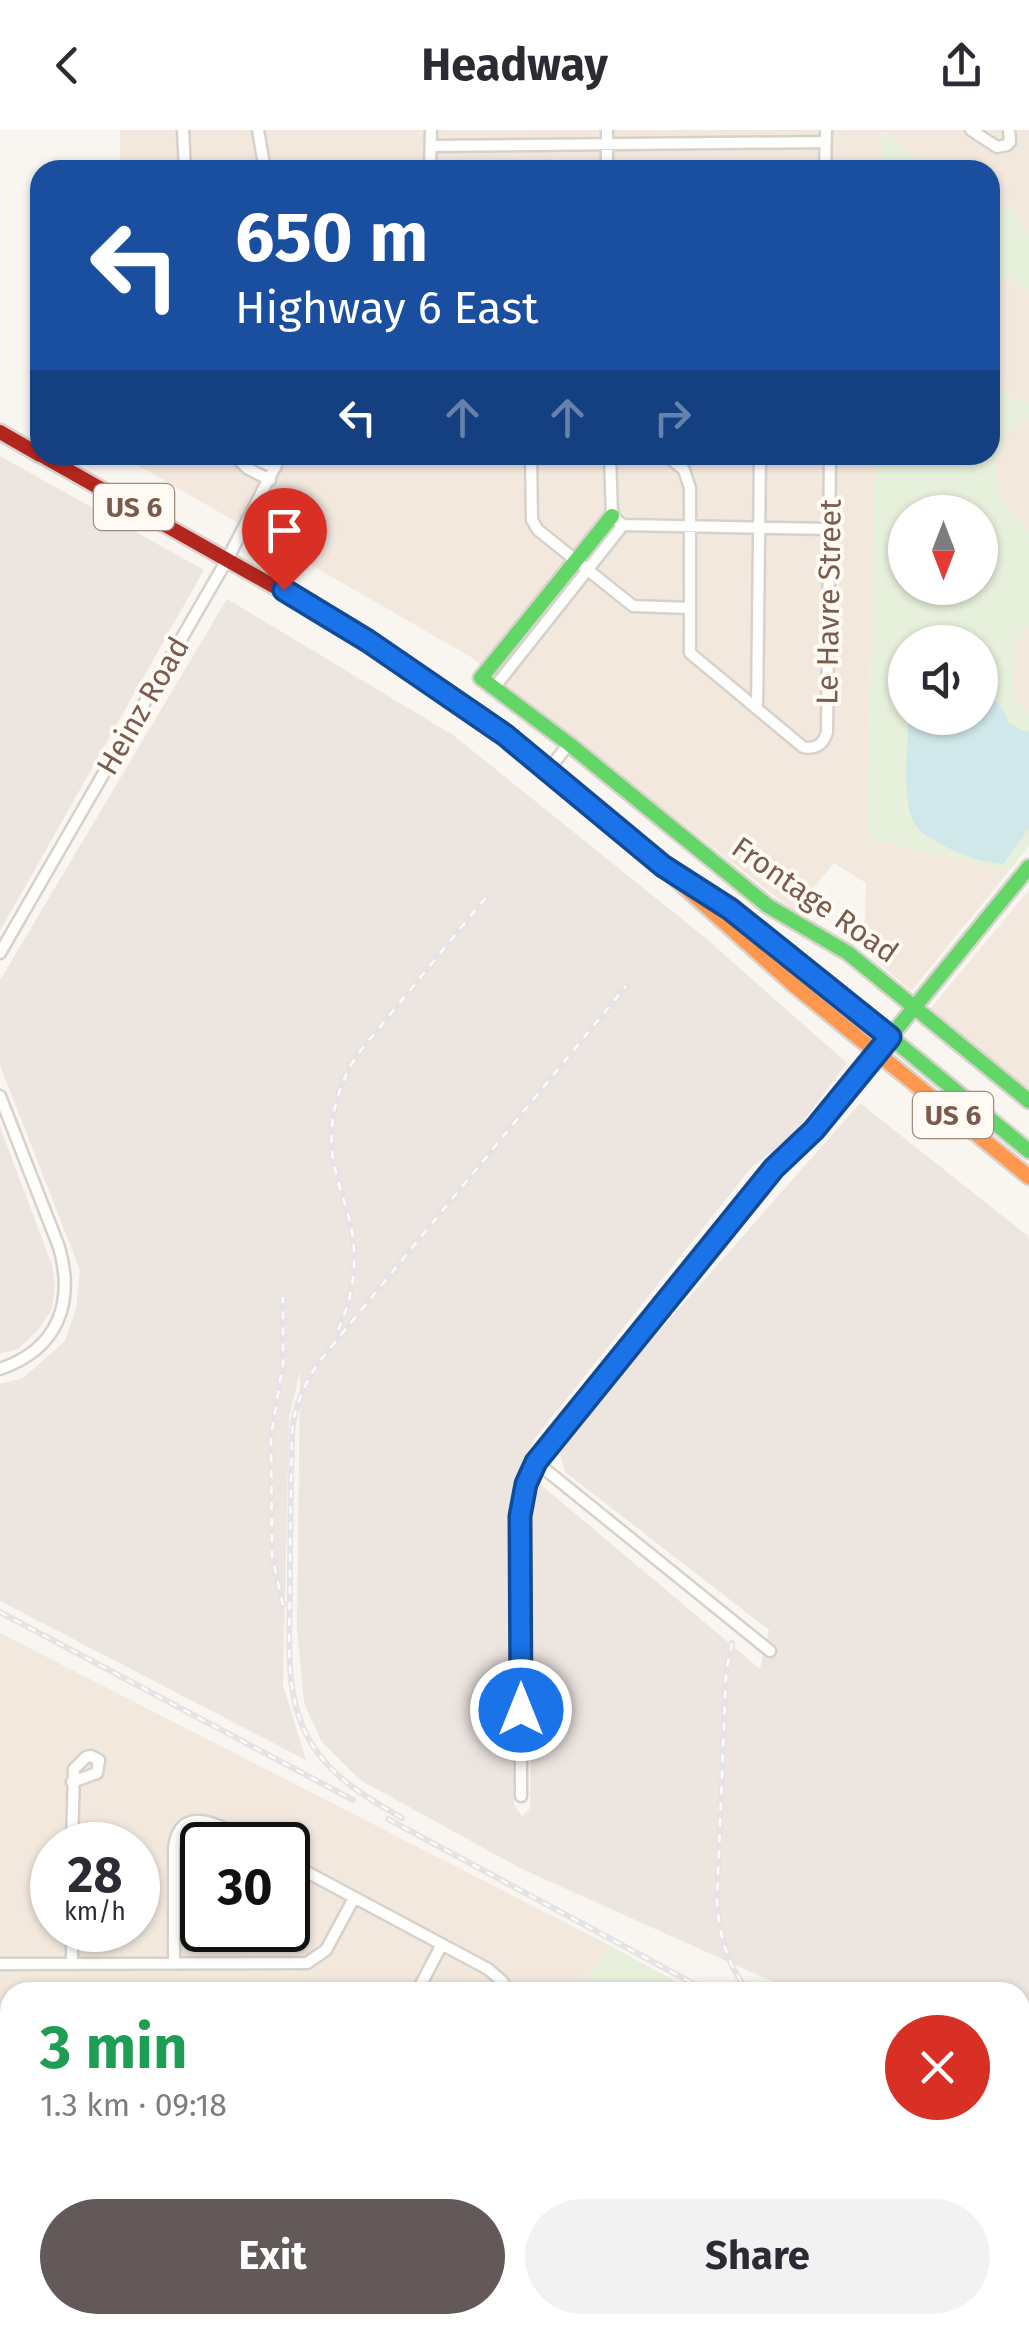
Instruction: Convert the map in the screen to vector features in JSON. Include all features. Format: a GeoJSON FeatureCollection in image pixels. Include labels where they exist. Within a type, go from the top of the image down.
{"type":"FeatureCollection","features":[{"type":"Feature","properties":{"kind":"main road","name":"US 6"},"geometry":{"type":"LineString","coordinates":[[0,432],[30,449]]}},
{"type":"Feature","properties":{"kind":"main road","name":"US 6"},"geometry":{"type":"LineString","coordinates":[[58,465],[228,558],[368,641],[505,735],[663,866],[796,986],[1029,1177]]}},
{"type":"Feature","properties":{"kind":"main road"},"geometry":{"type":"LineString","coordinates":[[582,566],[618,520]]}},
{"type":"Feature","properties":{"kind":"main road","name":"Frontage Road"},"geometry":{"type":"LineString","coordinates":[[582,566],[481,678],[569,744],[768,906],[848,953],[1029,1101]]}},
{"type":"Feature","properties":{"kind":"main road","name":"US 6"},"geometry":{"type":"LineString","coordinates":[[663,866],[730,909],[1029,1151]]}},
{"type":"Feature","properties":{"kind":"main road"},"geometry":{"type":"LineString","coordinates":[[877,1053],[1029,867]]}},
{"type":"Feature","properties":{"kind":"street"},"geometry":{"type":"LineString","coordinates":[[183,130],[185,160]]}},
{"type":"Feature","properties":{"kind":"street"},"geometry":{"type":"LineString","coordinates":[[258,130],[263,160]]}},
{"type":"Feature","properties":{"kind":"street"},"geometry":{"type":"LineString","coordinates":[[430,160],[431,130]]}},
{"type":"Feature","properties":{"kind":"street"},"geometry":{"type":"LineString","coordinates":[[607,130],[608,160]]}},
{"type":"Feature","properties":{"kind":"street"},"geometry":{"type":"LineString","coordinates":[[971,130],[991,135],[997,146],[1008,145],[1012,137],[1009,130]]}},
{"type":"Feature","properties":{"kind":"street"},"geometry":{"type":"LineString","coordinates":[[430,146],[607,145],[826,136]]}},
{"type":"Feature","properties":{"kind":"street"},"geometry":{"type":"LineString","coordinates":[[245,465],[253,472],[272,474]]}},
{"type":"Feature","properties":{"kind":"street"},"geometry":{"type":"LineString","coordinates":[[260,465],[272,474]]}},
{"type":"Feature","properties":{"kind":"street","name":"Heinz Road"},"geometry":{"type":"LineString","coordinates":[[0,953],[228,558],[276,465]]}},
{"type":"Feature","properties":{"kind":"street"},"geometry":{"type":"LineString","coordinates":[[532,465],[534,525],[633,606],[689,608]]}},
{"type":"Feature","properties":{"kind":"street"},"geometry":{"type":"LineString","coordinates":[[611,465],[618,520],[690,527],[830,530]]}},
{"type":"Feature","properties":{"kind":"street"},"geometry":{"type":"LineString","coordinates":[[680,465],[690,488],[690,653],[757,709]]}},
{"type":"Feature","properties":{"kind":"street"},"geometry":{"type":"LineString","coordinates":[[757,709],[760,465]]}},
{"type":"Feature","properties":{"kind":"street","name":"Le Havre Street"},"geometry":{"type":"LineString","coordinates":[[757,709],[803,747],[818,746],[828,732],[830,465]]}},
{"type":"Feature","properties":{"kind":"street"},"geometry":{"type":"LineString","coordinates":[[494,688],[582,566]]}},
{"type":"Feature","properties":{"kind":"street"},"geometry":{"type":"LineString","coordinates":[[548,770],[569,744]]}},
{"type":"Feature","properties":{"kind":"street"},"geometry":{"type":"LineString","coordinates":[[521,1796],[520,1516],[526,1484],[536,1462],[774,1168],[814,1130],[877,1053]]}},
{"type":"Feature","properties":{"kind":"street"},"geometry":{"type":"LineString","coordinates":[[0,1096],[59,1246],[66,1290],[61,1313],[46,1341],[29,1355],[0,1369]]}},
{"type":"Feature","properties":{"kind":"street"},"geometry":{"type":"LineString","coordinates":[[536,1462],[770,1651]]}},
{"type":"Feature","properties":{"kind":"street"},"geometry":{"type":"LineString","coordinates":[[72,1782],[72,1822]]}},
{"type":"Feature","properties":{"kind":"street"},"geometry":{"type":"LineString","coordinates":[[174,1964],[174,1849],[180,1830]]}},
{"type":"Feature","properties":{"kind":"street"},"geometry":{"type":"LineString","coordinates":[[310,1874],[488,1969],[503,1982]]}},
{"type":"Feature","properties":{"kind":"street"},"geometry":{"type":"LineString","coordinates":[[0,1964],[306,1963],[326,1950],[354,1898]]}},
{"type":"Feature","properties":{"kind":"street"},"geometry":{"type":"LineString","coordinates":[[422,1982],[442,1944]]}},
{"type":"Feature","properties":{"kind":"street"},"geometry":{"type":"LineString","coordinates":[[72,1952],[72,1964]]}},
{"type":"Feature","properties":{"kind":"shaded area"},"geometry":{"type":"Polygon","coordinates":[[[120,130],[1029,130],[1029,236],[1013,207],[1000,204],[1000,160],[920,160],[883,131],[882,160],[120,160],[120,130]]]}},
{"type":"Feature","properties":{"kind":"shaded area"},"geometry":{"type":"Polygon","coordinates":[[[1000,279],[1029,290],[1029,403],[1012,399],[1000,382],[1000,279]]]}},
{"type":"Feature","properties":{"kind":"shaded area"},"geometry":{"type":"Polygon","coordinates":[[[1029,419],[1029,532],[1004,503],[995,466],[1000,465],[1008,431],[1029,419]]]}},
{"type":"Feature","properties":{"kind":"shaded area"},"geometry":{"type":"Polygon","coordinates":[[[0,456],[204,570],[0,931],[0,456]]]}},
{"type":"Feature","properties":{"kind":"shaded area"},"geometry":{"type":"Polygon","coordinates":[[[137,465],[875,465],[867,837],[1009,871],[911,991],[864,950],[866,883],[834,863],[794,911],[471,657],[137,465]]]}},
{"type":"Feature","properties":{"kind":"shaded area"},"geometry":{"type":"Polygon","coordinates":[[[227,599],[453,735],[703,936],[847,1063],[793,1135],[751,1168],[535,1438],[514,1479],[514,1804],[522,1817],[530,1808],[533,1511],[540,1484],[760,1669],[769,1630],[565,1472],[558,1446],[860,1103],[1029,1237],[1029,1982],[774,1982],[522,1869],[360,1780],[322,1742],[304,1703],[297,1628],[300,1371],[289,1418],[283,1685],[306,1760],[0,1601],[0,1384],[23,1378],[65,1341],[76,1309],[80,1270],[0,1065],[0,980],[227,599]]]}},
{"type":"Feature","properties":{"kind":"shaded area"},"geometry":{"type":"Polygon","coordinates":[[[1029,626],[1029,712],[1013,696],[1015,642],[1029,626]]]}},
{"type":"Feature","properties":{"kind":"shaded area"},"geometry":{"type":"Polygon","coordinates":[[[1029,890],[1029,1092],[931,1008],[1029,890]]]}},
{"type":"Feature","properties":{"kind":"shaded area"},"geometry":{"type":"Polygon","coordinates":[[[0,1127],[52,1265],[55,1287],[52,1309],[39,1329],[18,1349],[0,1354],[0,1127]]]}},
{"type":"Feature","properties":{"kind":"shaded area"},"geometry":{"type":"Polygon","coordinates":[[[0,1633],[609,1945],[587,1982],[0,1982],[0,1633]]]}},
{"type":"Feature","properties":{"kind":"green space"},"geometry":{"type":"Polygon","coordinates":[[[882,131],[920,160],[881,160],[882,131]]]}},
{"type":"Feature","properties":{"kind":"green space"},"geometry":{"type":"Polygon","coordinates":[[[1000,204],[1013,207],[1029,236],[1029,290],[1001,277],[1000,204]]]}},
{"type":"Feature","properties":{"kind":"green space"},"geometry":{"type":"Polygon","coordinates":[[[1000,382],[1012,399],[1029,403],[1029,419],[1008,431],[1000,453],[1000,382]]]}},
{"type":"Feature","properties":{"kind":"green space"},"geometry":{"type":"Polygon","coordinates":[[[875,465],[995,465],[1004,503],[1029,532],[1029,626],[1015,642],[1013,696],[1029,712],[1029,845],[1009,871],[867,838],[875,465]]]}},
{"type":"Feature","properties":{"kind":"green space"},"geometry":{"type":"Polygon","coordinates":[[[609,1945],[677,1982],[587,1982],[609,1945]]]}},
{"type":"Feature","properties":{"kind":"water"},"geometry":{"type":"Polygon","coordinates":[[[998,704],[1008,722],[1029,731],[1029,828],[1003,864],[948,848],[916,826],[908,803],[907,735],[998,735],[998,704]]]}},
{"type":"Feature","properties":{"kind":"railway"},"geometry":{"type":"LineString","coordinates":[[338,1330],[349,1301],[354,1256],[351,1226],[332,1151],[332,1125],[340,1089],[357,1055],[486,897]]}},
{"type":"Feature","properties":{"kind":"railway"},"geometry":{"type":"LineString","coordinates":[[402,1818],[331,1769],[313,1746],[296,1708],[289,1644],[295,1414],[318,1363],[626,986]]}},
{"type":"Feature","properties":{"kind":"railway"},"geometry":{"type":"LineString","coordinates":[[283,1297],[283,1364],[271,1436],[272,1556],[283,1605]]}},
{"type":"Feature","properties":{"kind":"railway"},"geometry":{"type":"LineString","coordinates":[[0,1612],[353,1800]]}},
{"type":"Feature","properties":{"kind":"railway"},"geometry":{"type":"LineString","coordinates":[[732,1643],[726,1672],[717,1901],[726,1949],[742,1982]]}},
{"type":"Feature","properties":{"kind":"railway"},"geometry":{"type":"LineString","coordinates":[[388,1819],[690,1982]]}},
{"type":"Feature","properties":{"kind":"traffic: fast"},"geometry":{"type":"LineString","coordinates":[[612,516],[481,678],[569,744],[768,906],[848,953],[1029,1101]]}},
{"type":"Feature","properties":{"kind":"traffic: fast"},"geometry":{"type":"LineString","coordinates":[[877,1053],[1029,867]]}},
{"type":"Feature","properties":{"kind":"traffic: fast"},"geometry":{"type":"LineString","coordinates":[[700,890],[834,991],[1029,1151]]}},
{"type":"Feature","properties":{"kind":"traffic: slow"},"geometry":{"type":"LineString","coordinates":[[639,846],[795,986],[1029,1177]]}},
{"type":"Feature","properties":{"kind":"traffic: jam"},"geometry":{"type":"LineString","coordinates":[[0,432],[30,449]]}},
{"type":"Feature","properties":{"kind":"traffic: jam"},"geometry":{"type":"LineString","coordinates":[[59,465],[339,623],[505,735],[639,846]]}},
{"type":"Feature","properties":{"kind":"route"},"geometry":{"type":"LineString","coordinates":[[284,590],[368,641],[505,735],[663,866],[730,909],[890,1037],[814,1130],[774,1168],[531,1471],[520,1516],[521,1710]]}}]}
